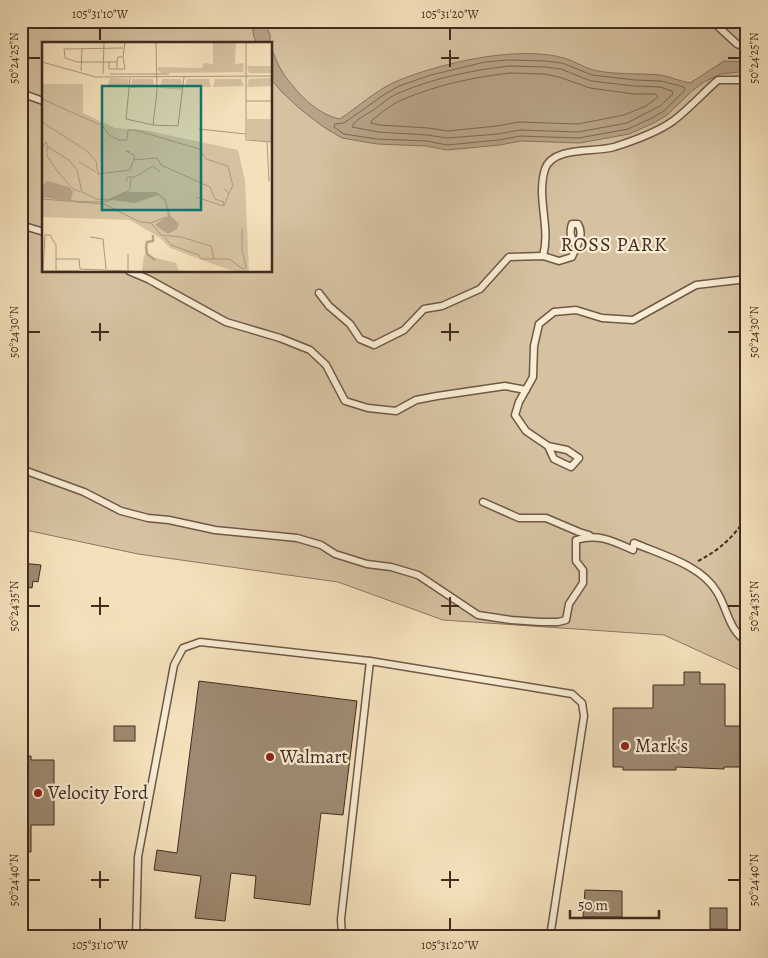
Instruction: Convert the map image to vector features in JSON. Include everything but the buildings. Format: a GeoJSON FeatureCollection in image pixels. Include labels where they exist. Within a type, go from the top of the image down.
{"type":"FeatureCollection","features":[{"type":"Feature","properties":{"kind":"lane"},"geometry":{"type":"LineString","coordinates":[[712,21],[736,44],[747,48]]}},
{"type":"Feature","properties":{"kind":"lane"},"geometry":{"type":"LineString","coordinates":[[543,256],[546,245],[541,189],[546,168],[551,159],[564,153],[612,147],[636,138],[672,122],[718,80],[747,80]]}},
{"type":"Feature","properties":{"kind":"lane"},"geometry":{"type":"LineString","coordinates":[[21,93],[42,101]]}},
{"type":"Feature","properties":{"kind":"lane"},"geometry":{"type":"LineString","coordinates":[[21,225],[42,231]]}},
{"type":"Feature","properties":{"kind":"lane"},"geometry":{"type":"LineString","coordinates":[[319,293],[329,306],[350,324],[360,339],[374,345],[404,330],[424,309],[442,306],[480,289],[509,257],[543,256],[559,261],[572,257],[576,245]]}},
{"type":"Feature","properties":{"kind":"lane"},"geometry":{"type":"LineString","coordinates":[[131,272],[148,279],[226,322],[280,338],[310,350],[326,365],[345,400],[368,408],[396,411],[416,400],[505,386],[526,390]]}},
{"type":"Feature","properties":{"kind":"lane"},"geometry":{"type":"LineString","coordinates":[[548,446],[554,459],[571,466],[579,458],[567,450],[548,446],[526,431],[515,415],[519,402],[534,377],[534,346],[539,324],[554,312],[576,310],[602,318],[634,320],[696,285],[747,279]]}},
{"type":"Feature","properties":{"kind":"lane"},"geometry":{"type":"LineString","coordinates":[[21,469],[84,492],[121,511],[148,518],[169,520],[215,530],[298,538],[321,545],[335,554],[367,564],[391,567],[418,574],[478,615],[511,620],[558,622],[566,620],[570,604],[583,583],[583,570],[576,561],[576,540],[597,536]]}},
{"type":"Feature","properties":{"kind":"lane"},"geometry":{"type":"LineString","coordinates":[[483,502],[519,518],[546,518],[579,532],[597,536],[633,550],[634,543],[687,566],[708,580],[718,592],[729,622],[740,638],[747,642]]}},
{"type":"Feature","properties":{"kind":"lane"},"geometry":{"type":"LineString","coordinates":[[136,937],[138,857],[174,665],[183,648],[200,642],[370,661],[572,694],[582,703],[584,716],[550,937]]}},
{"type":"Feature","properties":{"kind":"lane"},"geometry":{"type":"LineString","coordinates":[[342,937],[341,919],[370,661]]}},
{"type":"Feature","properties":{"kind":"path"},"geometry":{"type":"LineString","coordinates":[[687,566],[715,553],[747,517]]}},
{"type":"Feature","properties":{"kind":"shaded area"},"geometry":{"type":"Polygon","coordinates":[[[21,21],[747,21],[747,673],[664,635],[443,620],[338,582],[138,554],[21,529],[21,21]]]}},
{"type":"Feature","properties":{"kind":"shaded area"},"geometry":{"type":"Polygon","coordinates":[[[144,929],[229,937],[144,937],[144,929]]]}},
{"type":"Feature","properties":{"kind":"water"},"geometry":{"type":"Polygon","coordinates":[[[251,21],[264,21],[270,35],[270,42],[256,42],[251,21]]]}},
{"type":"Feature","properties":{"kind":"water"},"geometry":{"type":"Polygon","coordinates":[[[272,50],[288,81],[301,95],[323,113],[340,119],[374,94],[397,81],[435,68],[479,58],[524,54],[545,55],[564,58],[601,72],[661,75],[690,83],[724,61],[747,62],[747,71],[721,74],[704,82],[667,115],[654,123],[629,134],[580,143],[521,141],[447,150],[426,146],[377,144],[342,138],[322,126],[281,91],[272,80],[272,50]]]}},
{"type":"Feature","properties":{"kind":"place","name":"Mark's"},"geometry":{"type":"Point","coordinates":[625,746]}},
{"type":"Feature","properties":{"kind":"place","name":"Walmart"},"geometry":{"type":"Point","coordinates":[270,757]}},
{"type":"Feature","properties":{"kind":"place","name":"Velocity Ford"},"geometry":{"type":"Point","coordinates":[38,793]}},
{"type":"Feature","properties":{"kind":"district","name":"ROSS PARK"},"geometry":{"type":"Point","coordinates":[614,244]}}]}
